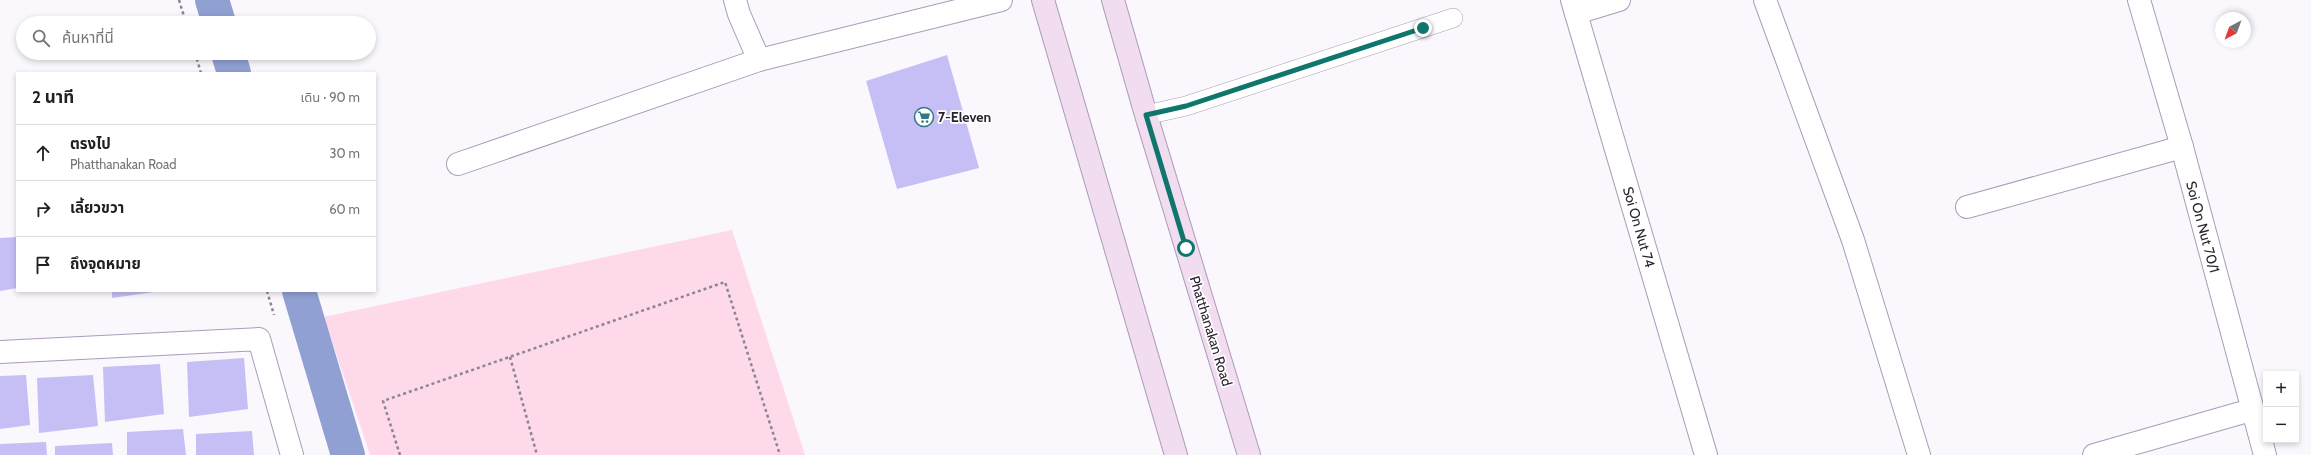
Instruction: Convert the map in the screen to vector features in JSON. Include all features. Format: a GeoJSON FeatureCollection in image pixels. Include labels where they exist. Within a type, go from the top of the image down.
{"type":"FeatureCollection","features":[{"type":"Feature","properties":{"kind":"main road"},"geometry":{"type":"LineString","coordinates":[[1043,0],[1176,455]]}},
{"type":"Feature","properties":{"kind":"main road","name":"Phatthanakan Road"},"geometry":{"type":"LineString","coordinates":[[1113,0],[1146,115],[1249,455]]}},
{"type":"Feature","properties":{"kind":"street"},"geometry":{"type":"LineString","coordinates":[[735,0],[738,14],[759,60]]}},
{"type":"Feature","properties":{"kind":"street"},"geometry":{"type":"LineString","coordinates":[[458,164],[759,60],[1001,0]]}},
{"type":"Feature","properties":{"kind":"street"},"geometry":{"type":"LineString","coordinates":[[1574,6],[1619,0]]}},
{"type":"Feature","properties":{"kind":"street"},"geometry":{"type":"LineString","coordinates":[[1765,0],[1853,240],[1919,455]]}},
{"type":"Feature","properties":{"kind":"street","name":"Soi On Nut 70/1"},"geometry":{"type":"LineString","coordinates":[[2139,0],[2182,147],[2251,410],[2265,455]]}},
{"type":"Feature","properties":{"kind":"street","name":"Soi On Nut 74"},"geometry":{"type":"LineString","coordinates":[[1574,6],[1706,455]]}},
{"type":"Feature","properties":{"kind":"street"},"geometry":{"type":"LineString","coordinates":[[1967,207],[2182,147]]}},
{"type":"Feature","properties":{"kind":"street"},"geometry":{"type":"LineString","coordinates":[[0,352],[259,339],[292,455]]}},
{"type":"Feature","properties":{"kind":"street"},"geometry":{"type":"LineString","coordinates":[[2094,455],[2251,410]]}},
{"type":"Feature","properties":{"kind":"lane"},"geometry":{"type":"LineString","coordinates":[[1146,115],[1186,106],[1453,18]]}},
{"type":"Feature","properties":{"kind":"path"},"geometry":{"type":"LineString","coordinates":[[179,0],[184,16]]}},
{"type":"Feature","properties":{"kind":"path"},"geometry":{"type":"LineString","coordinates":[[197,60],[201,72]]}},
{"type":"Feature","properties":{"kind":"path"},"geometry":{"type":"LineString","coordinates":[[400,455],[383,401],[725,282],[780,455]]}},
{"type":"Feature","properties":{"kind":"path"},"geometry":{"type":"LineString","coordinates":[[510,357],[537,455]]}},
{"type":"Feature","properties":{"kind":"shaded area"},"geometry":{"type":"Polygon","coordinates":[[[732,230],[805,455],[370,455],[324,317],[732,230]]]}},
{"type":"Feature","properties":{"kind":"building"},"geometry":{"type":"Polygon","coordinates":[[[947,55],[979,168],[897,189],[866,81],[947,55]]]}},
{"type":"Feature","properties":{"kind":"building"},"geometry":{"type":"Polygon","coordinates":[[[16,237],[16,288],[0,291],[0,238],[16,237]]]}},
{"type":"Feature","properties":{"kind":"building"},"geometry":{"type":"Polygon","coordinates":[[[112,292],[154,292],[112,298],[112,292]]]}},
{"type":"Feature","properties":{"kind":"building"},"geometry":{"type":"Polygon","coordinates":[[[244,358],[248,409],[189,417],[187,362],[244,358]]]}},
{"type":"Feature","properties":{"kind":"building"},"geometry":{"type":"Polygon","coordinates":[[[160,364],[164,414],[105,422],[103,367],[160,364]]]}},
{"type":"Feature","properties":{"kind":"building"},"geometry":{"type":"Polygon","coordinates":[[[26,375],[30,425],[0,429],[0,376],[26,375]]]}},
{"type":"Feature","properties":{"kind":"building"},"geometry":{"type":"Polygon","coordinates":[[[93,375],[98,426],[39,433],[37,378],[93,375]]]}},
{"type":"Feature","properties":{"kind":"building"},"geometry":{"type":"Polygon","coordinates":[[[183,429],[186,455],[127,455],[127,432],[183,429]]]}},
{"type":"Feature","properties":{"kind":"building"},"geometry":{"type":"Polygon","coordinates":[[[252,431],[254,455],[196,455],[196,434],[252,431]]]}},
{"type":"Feature","properties":{"kind":"building"},"geometry":{"type":"Polygon","coordinates":[[[46,442],[47,455],[0,455],[0,444],[46,442]]]}},
{"type":"Feature","properties":{"kind":"building"},"geometry":{"type":"Polygon","coordinates":[[[112,443],[113,455],[55,455],[55,446],[112,443]]]}},
{"type":"Feature","properties":{"kind":"waterway"},"geometry":{"type":"LineString","coordinates":[[212,0],[217,16]]}},
{"type":"Feature","properties":{"kind":"waterway"},"geometry":{"type":"LineString","coordinates":[[230,60],[234,72]]}},
{"type":"Feature","properties":{"kind":"waterway"},"geometry":{"type":"LineString","coordinates":[[299,292],[348,455]]}},
{"type":"Feature","properties":{"kind":"place","name":"7-Eleven"},"geometry":{"type":"Point","coordinates":[924,117]}},
{"type":"Feature","properties":{"kind":"route"},"geometry":{"type":"LineString","coordinates":[[1186,248],[1146,115],[1186,106],[1423,28]]}}]}
